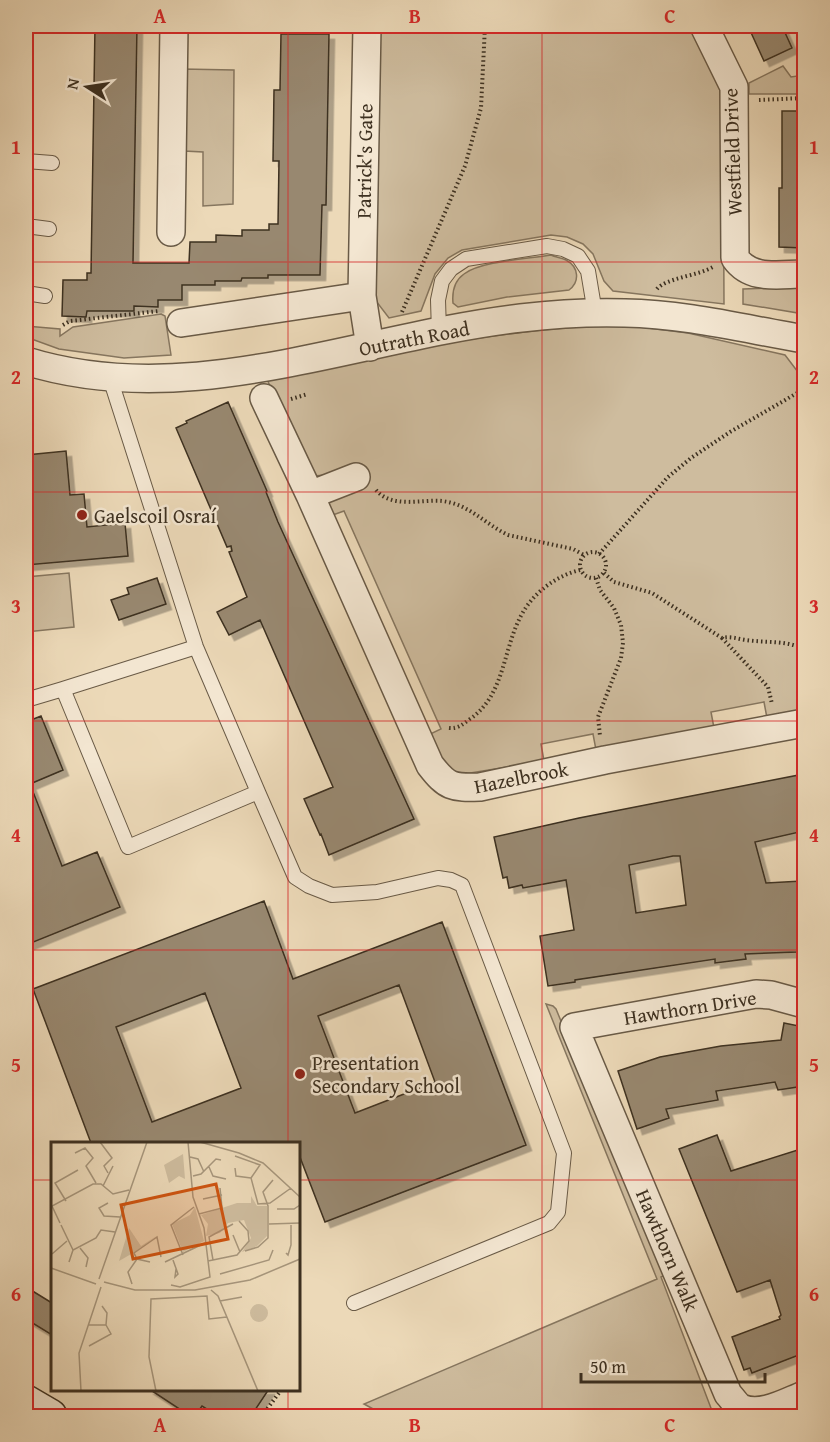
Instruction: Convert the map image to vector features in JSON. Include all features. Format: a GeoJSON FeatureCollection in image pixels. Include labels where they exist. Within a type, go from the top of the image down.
{"type":"FeatureCollection","features":[{"type":"Feature","properties":{"kind":"main road"},"geometry":{"type":"LineString","coordinates":[[26,1402],[50,1416]]}},
{"type":"Feature","properties":{"kind":"street"},"geometry":{"type":"LineString","coordinates":[[171,232],[174,26]]}},
{"type":"Feature","properties":{"kind":"street","name":"Patrick's Gate"},"geometry":{"type":"LineString","coordinates":[[367,26],[362,296],[370,346]]}},
{"type":"Feature","properties":{"kind":"street","name":"Westfield Drive"},"geometry":{"type":"LineString","coordinates":[[704,26],[734,87],[746,266]]}},
{"type":"Feature","properties":{"kind":"street"},"geometry":{"type":"LineString","coordinates":[[746,266],[804,274]]}},
{"type":"Feature","properties":{"kind":"street"},"geometry":{"type":"LineString","coordinates":[[181,323],[362,296]]}},
{"type":"Feature","properties":{"kind":"street","name":"Outrath Road"},"geometry":{"type":"LineString","coordinates":[[26,361],[46,367],[110,378],[178,378],[253,369],[520,318],[595,313],[656,315],[804,339]]}},
{"type":"Feature","properties":{"kind":"street","name":"Hazelbrook"},"geometry":{"type":"LineString","coordinates":[[264,398],[310,495],[430,765],[443,782],[461,788],[480,787],[605,760],[804,723]]}},
{"type":"Feature","properties":{"kind":"street"},"geometry":{"type":"LineString","coordinates":[[310,495],[361,485]]}},
{"type":"Feature","properties":{"kind":"street","name":"Hawthorn Drive"},"geometry":{"type":"LineString","coordinates":[[574,1027],[756,994],[771,995],[804,1004]]}},
{"type":"Feature","properties":{"kind":"street","name":"Hawthorn Walk"},"geometry":{"type":"LineString","coordinates":[[574,1027],[728,1394],[740,1407],[754,1411],[764,1410],[804,1395]]}},
{"type":"Feature","properties":{"kind":"lane"},"geometry":{"type":"LineString","coordinates":[[26,161],[52,164]]}},
{"type":"Feature","properties":{"kind":"lane"},"geometry":{"type":"LineString","coordinates":[[26,226],[49,229]]}},
{"type":"Feature","properties":{"kind":"lane"},"geometry":{"type":"LineString","coordinates":[[439,332],[438,300],[442,281],[451,270],[466,259],[547,246],[563,249],[578,256],[588,272],[595,313]]}},
{"type":"Feature","properties":{"kind":"lane"},"geometry":{"type":"LineString","coordinates":[[26,293],[45,296]]}},
{"type":"Feature","properties":{"kind":"lane"},"geometry":{"type":"LineString","coordinates":[[110,378],[196,647],[295,877],[309,886],[332,895],[377,892],[438,878],[462,885],[564,1153],[558,1212],[549,1223],[354,1303]]}},
{"type":"Feature","properties":{"kind":"lane"},"geometry":{"type":"LineString","coordinates":[[26,700],[196,647]]}},
{"type":"Feature","properties":{"kind":"lane"},"geometry":{"type":"LineString","coordinates":[[63,689],[128,847],[258,792]]}},
{"type":"Feature","properties":{"kind":"path"},"geometry":{"type":"LineString","coordinates":[[397,340],[398,320],[465,166],[481,108],[485,26]]}},
{"type":"Feature","properties":{"kind":"path"},"geometry":{"type":"LineString","coordinates":[[734,101],[804,98]]}},
{"type":"Feature","properties":{"kind":"path"},"geometry":{"type":"LineString","coordinates":[[656,315],[657,288],[664,283],[702,274],[722,261],[746,266]]}},
{"type":"Feature","properties":{"kind":"path"},"geometry":{"type":"LineString","coordinates":[[63,325],[70,321],[166,310],[175,315],[181,323]]}},
{"type":"Feature","properties":{"kind":"path"},"geometry":{"type":"LineString","coordinates":[[599,554],[668,477],[691,458],[730,432],[804,389]]}},
{"type":"Feature","properties":{"kind":"path"},"geometry":{"type":"LineString","coordinates":[[361,485],[375,489],[386,498],[404,502],[442,501],[460,505],[478,514],[508,535],[573,549],[584,555]]}},
{"type":"Feature","properties":{"kind":"path"},"geometry":{"type":"LineString","coordinates":[[593,552],[599,554],[606,562],[604,573],[596,578],[586,577],[580,570],[580,562],[584,555],[593,552]]}},
{"type":"Feature","properties":{"kind":"path"},"geometry":{"type":"LineString","coordinates":[[449,728],[455,729],[476,715],[494,693],[516,625],[537,594],[560,578],[580,570]]}},
{"type":"Feature","properties":{"kind":"path"},"geometry":{"type":"LineString","coordinates":[[604,573],[614,582],[652,593],[722,638],[768,687],[777,728]]}},
{"type":"Feature","properties":{"kind":"path"},"geometry":{"type":"LineString","coordinates":[[596,578],[600,590],[614,608],[621,624],[623,643],[621,658],[598,717],[605,760]]}},
{"type":"Feature","properties":{"kind":"path"},"geometry":{"type":"LineString","coordinates":[[722,638],[776,642],[804,649]]}},
{"type":"Feature","properties":{"kind":"path"},"geometry":{"type":"LineString","coordinates":[[262,1416],[280,1391]]}},
{"type":"Feature","properties":{"kind":"shaded area"},"geometry":{"type":"Polygon","coordinates":[[[379,26],[690,26],[723,91],[724,304],[613,291],[604,281],[593,254],[583,244],[567,237],[551,235],[462,250],[448,258],[435,274],[421,311],[389,318],[376,301],[379,26]]]}},
{"type":"Feature","properties":{"kind":"shaded area"},"geometry":{"type":"Polygon","coordinates":[[[783,66],[791,77],[804,75],[804,94],[749,94],[749,83],[783,66]]]}},
{"type":"Feature","properties":{"kind":"shaded area"},"geometry":{"type":"Polygon","coordinates":[[[182,69],[234,70],[233,204],[203,206],[203,152],[184,151],[182,69]]]}},
{"type":"Feature","properties":{"kind":"shaded area"},"geometry":{"type":"Polygon","coordinates":[[[551,255],[566,260],[576,270],[575,283],[569,290],[507,297],[458,307],[453,303],[456,283],[464,274],[472,270],[493,263],[551,255]]]}},
{"type":"Feature","properties":{"kind":"shaded area"},"geometry":{"type":"Polygon","coordinates":[[[804,287],[804,314],[743,304],[743,289],[804,287]]]}},
{"type":"Feature","properties":{"kind":"shaded area"},"geometry":{"type":"Polygon","coordinates":[[[161,314],[165,316],[171,355],[124,358],[59,349],[26,337],[26,326],[60,329],[60,336],[73,327],[161,314]]]}},
{"type":"Feature","properties":{"kind":"shaded area"},"geometry":{"type":"Polygon","coordinates":[[[624,325],[688,333],[785,355],[798,372],[804,398],[804,711],[767,718],[764,702],[711,712],[714,728],[596,750],[593,734],[541,744],[544,761],[452,776],[426,736],[441,729],[344,511],[330,516],[328,506],[331,499],[364,483],[355,463],[325,475],[314,476],[305,469],[267,379],[400,352],[489,337],[578,327],[624,325]]]}},
{"type":"Feature","properties":{"kind":"shaded area"},"geometry":{"type":"Polygon","coordinates":[[[69,573],[74,627],[26,632],[26,577],[69,573]]]}},
{"type":"Feature","properties":{"kind":"shaded area"},"geometry":{"type":"Polygon","coordinates":[[[546,1004],[556,1009],[668,1274],[661,1277],[714,1416],[386,1416],[364,1404],[657,1279],[546,1004]]]}},
{"type":"Feature","properties":{"kind":"building"},"geometry":{"type":"Polygon","coordinates":[[[95,26],[137,26],[133,263],[189,263],[190,242],[216,242],[216,235],[242,236],[242,230],[269,230],[269,224],[278,224],[279,161],[273,161],[274,90],[280,90],[281,34],[329,34],[326,205],[322,205],[320,275],[268,275],[268,278],[215,281],[215,285],[182,285],[182,300],[158,300],[158,307],[134,306],[134,311],[87,311],[86,317],[62,316],[63,280],[87,280],[87,273],[91,273],[95,26]]]}},
{"type":"Feature","properties":{"kind":"building"},"geometry":{"type":"Polygon","coordinates":[[[748,26],[782,26],[792,48],[764,61],[748,26]]]}},
{"type":"Feature","properties":{"kind":"building"},"geometry":{"type":"Polygon","coordinates":[[[782,111],[804,111],[804,248],[779,247],[782,111]]]}},
{"type":"Feature","properties":{"kind":"building"},"geometry":{"type":"Polygon","coordinates":[[[228,402],[278,522],[414,819],[329,855],[304,799],[333,787],[260,620],[229,635],[217,612],[247,597],[229,552],[232,551],[231,546],[227,547],[176,428],[228,402]]]}},
{"type":"Feature","properties":{"kind":"building"},"geometry":{"type":"Polygon","coordinates":[[[66,451],[70,495],[84,494],[87,527],[125,523],[128,556],[26,565],[26,455],[66,451]]]}},
{"type":"Feature","properties":{"kind":"building"},"geometry":{"type":"Polygon","coordinates":[[[157,578],[166,604],[119,620],[111,600],[129,594],[127,588],[157,578]]]}},
{"type":"Feature","properties":{"kind":"building"},"geometry":{"type":"Polygon","coordinates":[[[41,716],[63,770],[30,784],[62,866],[97,852],[120,907],[26,945],[26,722],[41,716]]]}},
{"type":"Feature","properties":{"kind":"building"},"geometry":{"type":"Polygon","coordinates":[[[804,774],[804,831],[755,842],[766,883],[802,881],[804,944],[797,944],[797,952],[745,954],[746,959],[715,963],[715,959],[548,986],[540,936],[574,930],[566,880],[523,888],[522,885],[509,888],[507,877],[503,878],[494,837],[804,774]],[[680,856],[629,865],[636,913],[686,905],[680,856]]]}},
{"type":"Feature","properties":{"kind":"building"},"geometry":{"type":"Polygon","coordinates":[[[264,901],[293,979],[442,922],[526,1145],[325,1222],[300,1157],[300,1142],[91,1142],[33,989],[264,901]],[[399,985],[318,1016],[355,1113],[435,1082],[399,985]],[[205,993],[116,1027],[152,1122],[241,1088],[205,993]]]}},
{"type":"Feature","properties":{"kind":"building"},"geometry":{"type":"Polygon","coordinates":[[[784,1023],[804,1027],[804,1086],[778,1090],[775,1082],[716,1091],[718,1100],[666,1109],[669,1118],[637,1129],[618,1071],[660,1057],[721,1046],[781,1040],[784,1023]]]}},
{"type":"Feature","properties":{"kind":"building"},"geometry":{"type":"Polygon","coordinates":[[[717,1135],[731,1171],[804,1148],[804,1353],[752,1373],[750,1368],[744,1370],[732,1337],[780,1319],[781,1315],[770,1280],[737,1292],[679,1149],[717,1135]]]}},
{"type":"Feature","properties":{"kind":"building"},"geometry":{"type":"Polygon","coordinates":[[[26,1287],[51,1302],[51,1334],[26,1319],[26,1287]]]}},
{"type":"Feature","properties":{"kind":"building"},"geometry":{"type":"Polygon","coordinates":[[[152,1391],[268,1391],[251,1416],[218,1416],[202,1406],[195,1416],[190,1416],[152,1391]]]}},
{"type":"Feature","properties":{"kind":"place","name":"Gaelscoil Osraí"},"geometry":{"type":"Point","coordinates":[82,515]}},
{"type":"Feature","properties":{"kind":"place","name":"Presentation Secondary School"},"geometry":{"type":"Point","coordinates":[300,1074]}}]}
